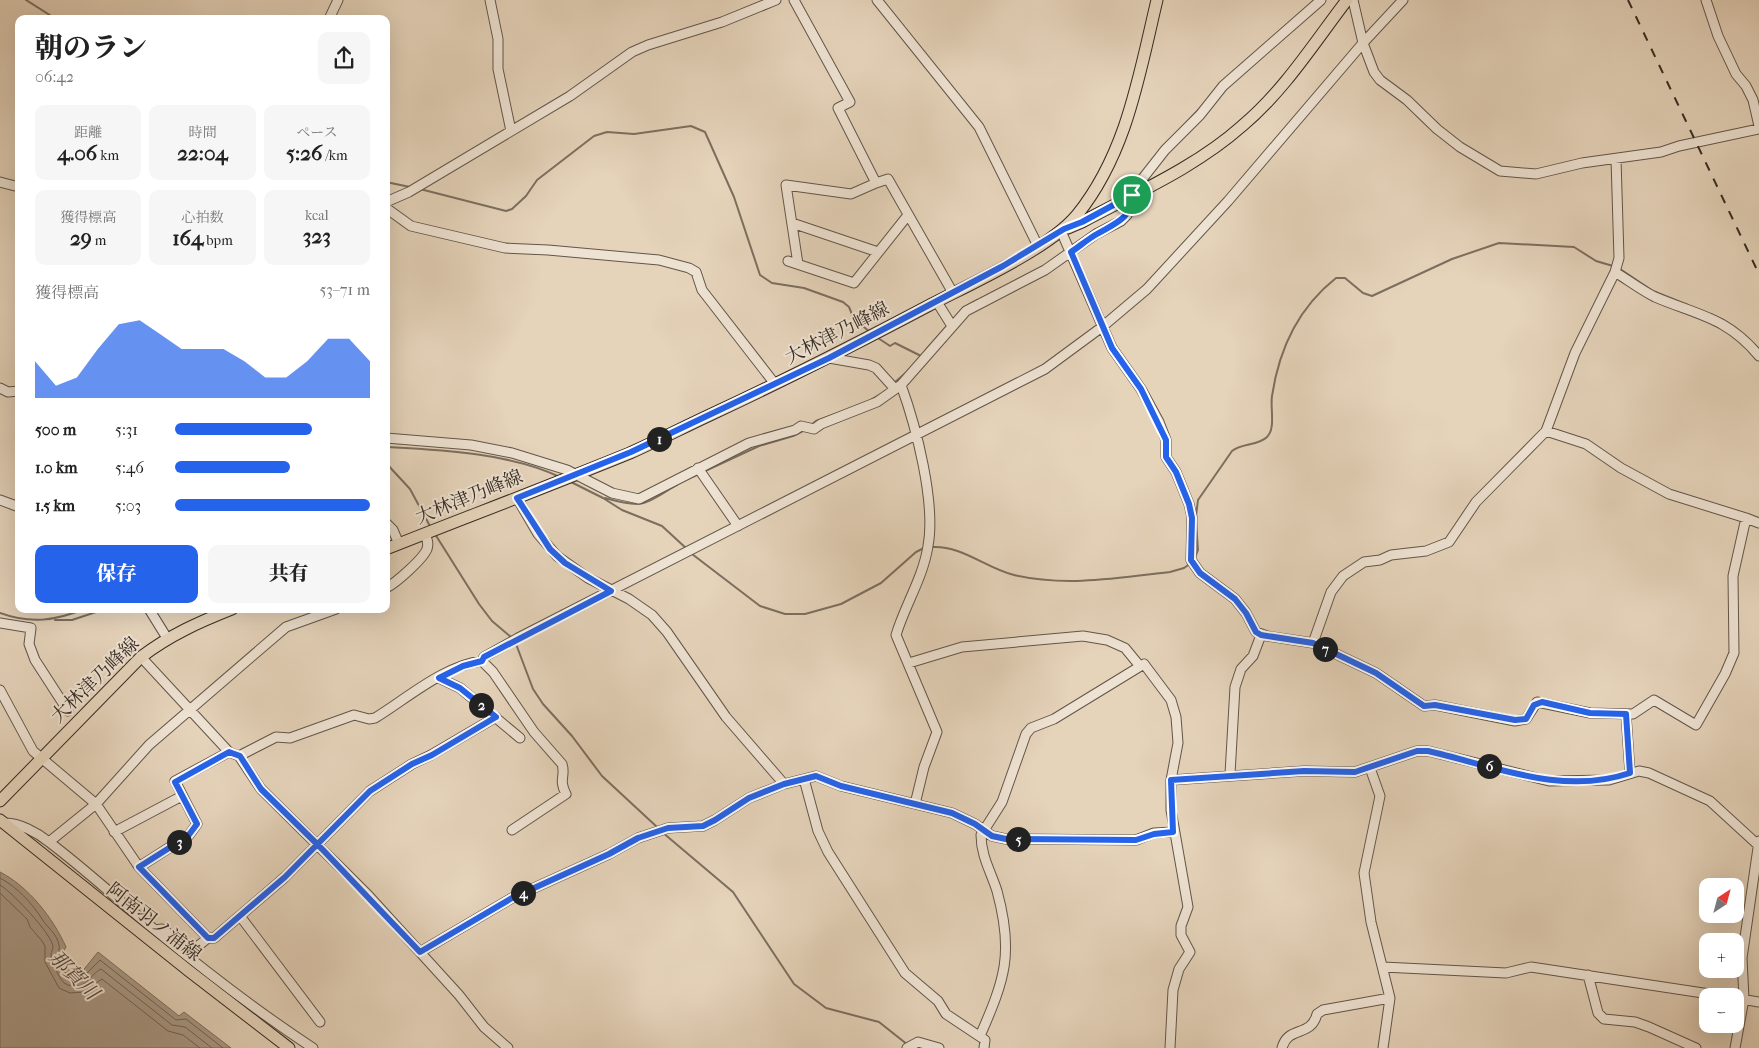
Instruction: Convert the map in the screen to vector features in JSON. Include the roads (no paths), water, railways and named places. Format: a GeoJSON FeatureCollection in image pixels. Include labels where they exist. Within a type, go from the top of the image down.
{"type":"FeatureCollection","features":[{"type":"Feature","properties":{"kind":"main road","name":"大林津乃峰線"},"geometry":{"type":"LineString","coordinates":[[390,547],[631,452],[775,384],[953,293],[1038,246],[1062,230],[1093,193],[1108,170],[1119,145],[1130,112],[1157,0]]}},
{"type":"Feature","properties":{"kind":"main road"},"geometry":{"type":"LineString","coordinates":[[1062,230],[1082,222],[1207,154],[1242,127],[1277,92],[1347,0]]}},
{"type":"Feature","properties":{"kind":"main road","name":"大林津乃峰線"},"geometry":{"type":"LineString","coordinates":[[0,802],[141,657],[167,638],[222,613]]}},
{"type":"Feature","properties":{"kind":"main road","name":"阿南羽ノ浦線"},"geometry":{"type":"LineString","coordinates":[[2,822],[189,972],[289,1048]]}},
{"type":"Feature","properties":{"kind":"street"},"geometry":{"type":"LineString","coordinates":[[330,15],[338,0]]}},
{"type":"Feature","properties":{"kind":"street"},"geometry":{"type":"LineString","coordinates":[[490,0],[498,40],[498,69],[511,131]]}},
{"type":"Feature","properties":{"kind":"street"},"geometry":{"type":"LineString","coordinates":[[390,200],[409,192],[570,96],[632,52],[648,45],[722,22],[776,0]]}},
{"type":"Feature","properties":{"kind":"street"},"geometry":{"type":"LineString","coordinates":[[794,0],[850,102],[838,108],[876,183]]}},
{"type":"Feature","properties":{"kind":"street"},"geometry":{"type":"LineString","coordinates":[[877,0],[979,127],[1038,246]]}},
{"type":"Feature","properties":{"kind":"street"},"geometry":{"type":"LineString","coordinates":[[390,438],[471,446],[504,452],[568,470],[571,476],[612,493],[639,499],[700,472],[749,443],[807,428],[868,407],[898,387],[966,311],[1036,274],[1070,249],[1121,221],[1130,208],[1132,195],[1136,187],[1165,150],[1200,115],[1223,86],[1321,0]]}},
{"type":"Feature","properties":{"kind":"street"},"geometry":{"type":"LineString","coordinates":[[1353,0],[1363,43],[1374,72],[1380,80],[1407,100],[1437,129],[1460,147],[1500,172],[1536,174],[1582,163],[1661,152],[1678,146],[1759,128],[1753,100],[1746,86],[1736,74],[1722,44],[1706,0]]}},
{"type":"Feature","properties":{"kind":"street"},"geometry":{"type":"LineString","coordinates":[[240,756],[276,737],[290,738],[354,716],[369,719],[375,718],[439,678],[463,666],[482,661],[484,657],[514,640],[1045,369],[1102,327],[1147,289],[1228,201],[1363,43],[1403,0]]}},
{"type":"Feature","properties":{"kind":"street"},"geometry":{"type":"LineString","coordinates":[[1313,643],[1331,592],[1343,576],[1364,562],[1380,560],[1392,555],[1426,551],[1449,542],[1476,502],[1546,431],[1575,353],[1616,269],[1619,236],[1616,159]]}},
{"type":"Feature","properties":{"kind":"street"},"geometry":{"type":"LineString","coordinates":[[798,264],[786,185],[851,194],[888,179],[953,293]]}},
{"type":"Feature","properties":{"kind":"street"},"geometry":{"type":"LineString","coordinates":[[0,182],[15,186]]}},
{"type":"Feature","properties":{"kind":"street"},"geometry":{"type":"LineString","coordinates":[[390,211],[411,226],[505,248],[659,260],[689,268],[696,272],[705,295],[775,384]]}},
{"type":"Feature","properties":{"kind":"street"},"geometry":{"type":"LineString","coordinates":[[788,261],[854,283],[908,215]]}},
{"type":"Feature","properties":{"kind":"street"},"geometry":{"type":"LineString","coordinates":[[792,223],[878,252]]}},
{"type":"Feature","properties":{"kind":"street"},"geometry":{"type":"LineString","coordinates":[[1062,230],[1112,348],[1141,389],[1166,440],[1166,457],[1176,472],[1189,504],[1192,518],[1193,563],[1200,573],[1235,599],[1246,613],[1256,632],[1261,635],[1313,643],[1376,673],[1424,706],[1435,705],[1515,720],[1526,719],[1534,705],[1542,702],[1590,713],[1626,714],[1637,713],[1646,703],[1654,700],[1696,725],[1726,674],[1734,652],[1733,576],[1746,518]]}},
{"type":"Feature","properties":{"kind":"street"},"geometry":{"type":"LineString","coordinates":[[1616,269],[1654,296],[1701,313],[1728,327],[1759,356]]}},
{"type":"Feature","properties":{"kind":"street"},"geometry":{"type":"LineString","coordinates":[[936,302],[952,326]]}},
{"type":"Feature","properties":{"kind":"street"},"geometry":{"type":"LineString","coordinates":[[829,358],[869,365],[876,368],[898,387],[916,435],[929,503],[928,548],[915,592],[901,618],[896,636],[937,732],[924,766],[915,804]]}},
{"type":"Feature","properties":{"kind":"street"},"geometry":{"type":"LineString","coordinates":[[0,388],[8,392],[15,391]]}},
{"type":"Feature","properties":{"kind":"street"},"geometry":{"type":"LineString","coordinates":[[1546,431],[1586,444],[1621,468],[1669,494],[1759,522]]}},
{"type":"Feature","properties":{"kind":"street"},"geometry":{"type":"LineString","coordinates":[[700,472],[738,526]]}},
{"type":"Feature","properties":{"kind":"street"},"geometry":{"type":"LineString","coordinates":[[517,498],[550,549],[565,563],[611,591],[643,607],[657,621],[726,717],[784,784]]}},
{"type":"Feature","properties":{"kind":"street"},"geometry":{"type":"LineString","coordinates":[[0,500],[15,506]]}},
{"type":"Feature","properties":{"kind":"street"},"geometry":{"type":"LineString","coordinates":[[390,527],[399,544]]}},
{"type":"Feature","properties":{"kind":"street"},"geometry":{"type":"LineString","coordinates":[[390,585],[421,559],[427,550],[430,532]]}},
{"type":"Feature","properties":{"kind":"street"},"geometry":{"type":"LineString","coordinates":[[151,613],[167,638]]}},
{"type":"Feature","properties":{"kind":"street"},"geometry":{"type":"LineString","coordinates":[[49,842],[96,804],[149,745],[286,627],[325,613]]}},
{"type":"Feature","properties":{"kind":"street"},"geometry":{"type":"LineString","coordinates":[[0,623],[31,628],[29,644],[35,660],[68,710]]}},
{"type":"Feature","properties":{"kind":"street"},"geometry":{"type":"LineString","coordinates":[[1230,774],[1235,687],[1241,669],[1253,656],[1261,635]]}},
{"type":"Feature","properties":{"kind":"street"},"geometry":{"type":"LineString","coordinates":[[909,663],[962,647],[1083,636],[1107,640],[1125,648],[1139,665]]}},
{"type":"Feature","properties":{"kind":"street"},"geometry":{"type":"LineString","coordinates":[[141,657],[229,752],[240,756],[261,789],[317,844],[420,952],[460,995],[484,1027],[508,1048]]}},
{"type":"Feature","properties":{"kind":"street"},"geometry":{"type":"LineString","coordinates":[[482,661],[493,672],[515,708],[562,764],[564,769],[560,784],[566,794],[512,830]]}},
{"type":"Feature","properties":{"kind":"street"},"geometry":{"type":"LineString","coordinates":[[980,1036],[995,1003],[1007,950],[1005,928],[996,889],[985,862],[981,835],[1002,802],[1026,734],[1031,728],[1054,719],[1139,665],[1144,664],[1171,700],[1176,716],[1178,743],[1171,780],[1173,832],[1188,907],[1181,926],[1181,935],[1190,952],[1178,969],[1173,990],[1170,1048]]}},
{"type":"Feature","properties":{"kind":"street"},"geometry":{"type":"LineString","coordinates":[[439,678],[460,688],[520,738]]}},
{"type":"Feature","properties":{"kind":"street"},"geometry":{"type":"LineString","coordinates":[[0,690],[27,741],[41,758],[96,804],[139,867],[208,938]]}},
{"type":"Feature","properties":{"kind":"street"},"geometry":{"type":"LineString","coordinates":[[1626,714],[1630,773]]}},
{"type":"Feature","properties":{"kind":"street"},"geometry":{"type":"LineString","coordinates":[[155,930],[162,930],[193,950],[208,938],[214,938],[317,844],[370,791],[412,764],[432,755],[496,717]]}},
{"type":"Feature","properties":{"kind":"street"},"geometry":{"type":"LineString","coordinates":[[1171,780],[1230,774],[1304,771],[1355,772],[1417,751],[1428,751],[1549,781],[1609,780],[1630,773],[1649,773],[1696,792],[1718,805],[1759,842],[1742,958],[1741,988]]}},
{"type":"Feature","properties":{"kind":"street"},"geometry":{"type":"LineString","coordinates":[[139,867],[188,836],[197,824],[175,782],[229,752]]}},
{"type":"Feature","properties":{"kind":"street"},"geometry":{"type":"LineString","coordinates":[[1370,768],[1380,796],[1364,873],[1371,922],[1390,998],[1383,1048]]}},
{"type":"Feature","properties":{"kind":"street"},"geometry":{"type":"LineString","coordinates":[[420,952],[512,898],[659,830],[703,826],[749,798],[784,784],[816,776],[841,786],[952,813],[992,836],[1006,839],[1136,840],[1154,834],[1173,832]]}},
{"type":"Feature","properties":{"kind":"street"},"geometry":{"type":"LineString","coordinates":[[804,779],[818,831],[828,852],[905,973],[938,1001],[946,1014],[985,1040],[984,1048]]}},
{"type":"Feature","properties":{"kind":"street"},"geometry":{"type":"LineString","coordinates":[[114,832],[182,796]]}},
{"type":"Feature","properties":{"kind":"street"},"geometry":{"type":"LineString","coordinates":[[2,822],[9,822],[29,830],[49,842],[253,1008],[313,1048]]}},
{"type":"Feature","properties":{"kind":"street"},"geometry":{"type":"LineString","coordinates":[[240,916],[320,1022]]}},
{"type":"Feature","properties":{"kind":"street"},"geometry":{"type":"LineString","coordinates":[[1383,967],[1506,973],[1531,967],[1699,992]]}},
{"type":"Feature","properties":{"kind":"street"},"geometry":{"type":"LineString","coordinates":[[1588,975],[1598,1013],[1604,1019],[1635,1022],[1649,1026],[1696,1048]]}},
{"type":"Feature","properties":{"kind":"street"},"geometry":{"type":"LineString","coordinates":[[1282,1048],[1284,1040],[1290,1035],[1310,1028],[1315,1024],[1317,1014],[1323,1010],[1390,998]]}},
{"type":"Feature","properties":{"kind":"street"},"geometry":{"type":"LineString","coordinates":[[1744,1000],[1759,1002]]}},
{"type":"Feature","properties":{"kind":"street"},"geometry":{"type":"LineString","coordinates":[[1735,1048],[1737,1033]]}},
{"type":"Feature","properties":{"kind":"street"},"geometry":{"type":"LineString","coordinates":[[909,1046],[918,1042],[938,1048]]}},
{"type":"Feature","properties":{"kind":"water","name":"那賀川"},"geometry":{"type":"Polygon","coordinates":[[[0,872],[21,886],[47,914],[66,947],[62,954],[72,974],[81,973],[98,952],[179,1016],[184,1012],[231,1048],[0,1048],[0,872]]]}},
{"type":"Feature","properties":{"kind":"waterway"},"geometry":{"type":"LineString","coordinates":[[26,0],[50,15]]}},
{"type":"Feature","properties":{"kind":"waterway"},"geometry":{"type":"LineString","coordinates":[[1184,125],[1201,107]]}},
{"type":"Feature","properties":{"kind":"waterway"},"geometry":{"type":"LineString","coordinates":[[420,189],[506,211],[512,209],[526,196],[537,180],[594,136],[607,132],[634,134],[691,126],[705,132],[734,197],[760,275],[772,283],[804,288],[843,302],[849,307],[854,319],[870,332]]}},
{"type":"Feature","properties":{"kind":"waterway"},"geometry":{"type":"LineString","coordinates":[[1138,178],[1149,164]]}},
{"type":"Feature","properties":{"kind":"waterway"},"geometry":{"type":"LineString","coordinates":[[390,183],[410,187]]}},
{"type":"Feature","properties":{"kind":"waterway"},"geometry":{"type":"LineString","coordinates":[[1196,516],[1198,500],[1232,451],[1236,448],[1259,442],[1270,433],[1272,396],[1285,346],[1292,331],[1311,302],[1336,278],[1345,278],[1363,293],[1372,296],[1452,259],[1499,243],[1574,247],[1596,261],[1613,266]]}},
{"type":"Feature","properties":{"kind":"waterway"},"geometry":{"type":"LineString","coordinates":[[1620,269],[1653,291],[1688,305]]}},
{"type":"Feature","properties":{"kind":"waterway"},"geometry":{"type":"LineString","coordinates":[[968,305],[977,300]]}},
{"type":"Feature","properties":{"kind":"waterway"},"geometry":{"type":"LineString","coordinates":[[1711,314],[1737,329],[1759,349]]}},
{"type":"Feature","properties":{"kind":"waterway"},"geometry":{"type":"LineString","coordinates":[[925,351],[947,326]]}},
{"type":"Feature","properties":{"kind":"waterway"},"geometry":{"type":"LineString","coordinates":[[878,338],[890,346],[895,343],[921,356]]}},
{"type":"Feature","properties":{"kind":"waterway"},"geometry":{"type":"LineString","coordinates":[[894,383],[908,371]]}},
{"type":"Feature","properties":{"kind":"waterway"},"geometry":{"type":"LineString","coordinates":[[872,399],[881,394]]}},
{"type":"Feature","properties":{"kind":"waterway"},"geometry":{"type":"LineString","coordinates":[[811,425],[816,421],[838,413]]}},
{"type":"Feature","properties":{"kind":"waterway"},"geometry":{"type":"LineString","coordinates":[[703,472],[759,446],[793,436],[805,430]]}},
{"type":"Feature","properties":{"kind":"waterway"},"geometry":{"type":"LineString","coordinates":[[390,447],[475,454],[519,463],[560,477]]}},
{"type":"Feature","properties":{"kind":"waterway"},"geometry":{"type":"LineString","coordinates":[[390,467],[410,489],[431,528]]}},
{"type":"Feature","properties":{"kind":"waterway"},"geometry":{"type":"LineString","coordinates":[[685,480],[699,474]]}},
{"type":"Feature","properties":{"kind":"waterway"},"geometry":{"type":"LineString","coordinates":[[571,482],[622,510],[662,526],[687,549]]}},
{"type":"Feature","properties":{"kind":"waterway"},"geometry":{"type":"LineString","coordinates":[[605,498],[628,503],[643,503],[677,485]]}},
{"type":"Feature","properties":{"kind":"waterway"},"geometry":{"type":"LineString","coordinates":[[1194,560],[1198,550],[1196,521]]}},
{"type":"Feature","properties":{"kind":"waterway"},"geometry":{"type":"LineString","coordinates":[[435,534],[479,604],[492,621],[512,638]]}},
{"type":"Feature","properties":{"kind":"waterway"},"geometry":{"type":"LineString","coordinates":[[932,547],[943,547],[963,553],[1004,572],[1034,579],[1072,581],[1131,577],[1170,572],[1184,568],[1191,563]]}},
{"type":"Feature","properties":{"kind":"waterway"},"geometry":{"type":"LineString","coordinates":[[692,554],[760,606],[785,614],[805,614],[841,604],[881,583],[916,552],[924,548]]}},
{"type":"Feature","properties":{"kind":"waterway"},"geometry":{"type":"LineString","coordinates":[[0,613],[32,620],[42,620],[73,613]]}},
{"type":"Feature","properties":{"kind":"waterway"},"geometry":{"type":"LineString","coordinates":[[55,620],[72,620],[93,613]]}},
{"type":"Feature","properties":{"kind":"waterway"},"geometry":{"type":"LineString","coordinates":[[516,644],[533,689],[543,704],[572,736],[602,776],[657,827]]}},
{"type":"Feature","properties":{"kind":"waterway"},"geometry":{"type":"LineString","coordinates":[[662,832],[733,892],[794,984],[826,1008],[879,1022],[908,1045]]}},
{"type":"Feature","properties":{"kind":"railway"},"geometry":{"type":"LineString","coordinates":[[1628,0],[1759,274]]}}]}
